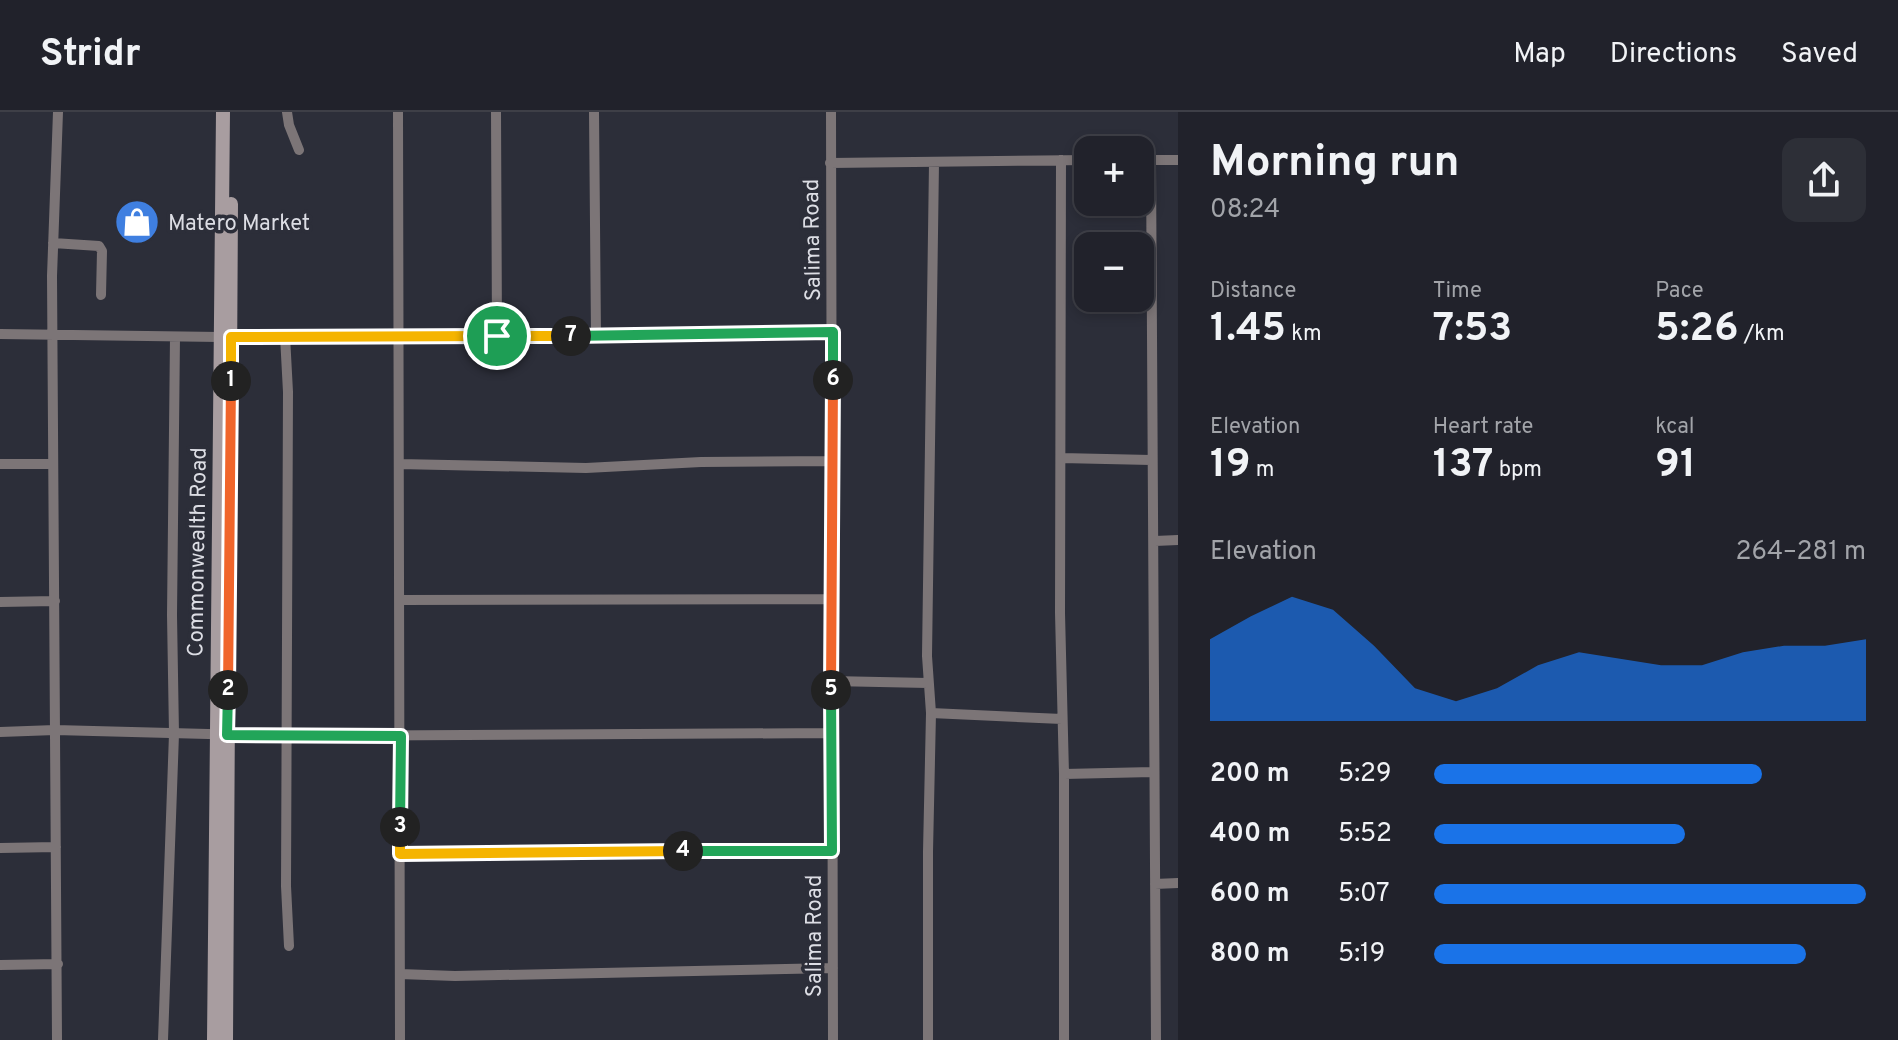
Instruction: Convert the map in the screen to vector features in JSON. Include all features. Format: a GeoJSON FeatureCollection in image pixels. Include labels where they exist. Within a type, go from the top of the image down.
{"type":"FeatureCollection","features":[{"type":"Feature","properties":{"kind":"main road","name":"Commonwealth Road"},"geometry":{"type":"LineString","coordinates":[[223,112],[226,337]]}},
{"type":"Feature","properties":{"kind":"main road","name":"Commonwealth Road"},"geometry":{"type":"LineString","coordinates":[[214,1040],[232,112]]}},
{"type":"Feature","properties":{"kind":"main road","name":"Commonwealth Road"},"geometry":{"type":"LineString","coordinates":[[222,735],[226,1040]]}},
{"type":"Feature","properties":{"kind":"street"},"geometry":{"type":"LineString","coordinates":[[57,1040],[53,243],[58,112]]}},
{"type":"Feature","properties":{"kind":"street"},"geometry":{"type":"LineString","coordinates":[[287,112],[299,150]]}},
{"type":"Feature","properties":{"kind":"street"},"geometry":{"type":"LineString","coordinates":[[398,112],[400,1040]]}},
{"type":"Feature","properties":{"kind":"street"},"geometry":{"type":"LineString","coordinates":[[496,112],[497,336]]}},
{"type":"Feature","properties":{"kind":"street"},"geometry":{"type":"LineString","coordinates":[[594,112],[596,336]]}},
{"type":"Feature","properties":{"kind":"street","name":"Salima Road"},"geometry":{"type":"LineString","coordinates":[[831,112],[833,1040]]}},
{"type":"Feature","properties":{"kind":"street"},"geometry":{"type":"LineString","coordinates":[[1061,160],[1064,1040]]}},
{"type":"Feature","properties":{"kind":"street"},"geometry":{"type":"LineString","coordinates":[[830,163],[1074,160]]}},
{"type":"Feature","properties":{"kind":"street"},"geometry":{"type":"LineString","coordinates":[[1154,160],[1178,160]]}},
{"type":"Feature","properties":{"kind":"street"},"geometry":{"type":"LineString","coordinates":[[928,1040],[931,713],[928,683],[934,163]]}},
{"type":"Feature","properties":{"kind":"street"},"geometry":{"type":"LineString","coordinates":[[1146,216],[1155,541],[1153,772],[1156,1040]]}},
{"type":"Feature","properties":{"kind":"street"},"geometry":{"type":"LineString","coordinates":[[53,243],[99,246],[102,251],[101,295]]}},
{"type":"Feature","properties":{"kind":"street"},"geometry":{"type":"LineString","coordinates":[[0,334],[226,337],[833,332]]}},
{"type":"Feature","properties":{"kind":"street"},"geometry":{"type":"LineString","coordinates":[[285,336],[288,392],[286,886],[289,946]]}},
{"type":"Feature","properties":{"kind":"street"},"geometry":{"type":"LineString","coordinates":[[163,1040],[174,734],[175,337]]}},
{"type":"Feature","properties":{"kind":"street"},"geometry":{"type":"LineString","coordinates":[[1061,458],[1151,460]]}},
{"type":"Feature","properties":{"kind":"street"},"geometry":{"type":"LineString","coordinates":[[399,464],[586,468],[701,462],[833,461]]}},
{"type":"Feature","properties":{"kind":"street"},"geometry":{"type":"LineString","coordinates":[[0,464],[53,464]]}},
{"type":"Feature","properties":{"kind":"street"},"geometry":{"type":"LineString","coordinates":[[1155,541],[1178,540]]}},
{"type":"Feature","properties":{"kind":"street"},"geometry":{"type":"LineString","coordinates":[[401,600],[832,599]]}},
{"type":"Feature","properties":{"kind":"street"},"geometry":{"type":"LineString","coordinates":[[0,602],[55,601]]}},
{"type":"Feature","properties":{"kind":"street"},"geometry":{"type":"LineString","coordinates":[[831,681],[928,683]]}},
{"type":"Feature","properties":{"kind":"street"},"geometry":{"type":"LineString","coordinates":[[931,713],[1062,719]]}},
{"type":"Feature","properties":{"kind":"street"},"geometry":{"type":"LineString","coordinates":[[0,732],[55,730],[287,736],[831,733]]}},
{"type":"Feature","properties":{"kind":"street"},"geometry":{"type":"LineString","coordinates":[[1064,774],[1153,772]]}},
{"type":"Feature","properties":{"kind":"street"},"geometry":{"type":"LineString","coordinates":[[0,848],[56,847]]}},
{"type":"Feature","properties":{"kind":"street"},"geometry":{"type":"LineString","coordinates":[[400,854],[832,851]]}},
{"type":"Feature","properties":{"kind":"street"},"geometry":{"type":"LineString","coordinates":[[1155,884],[1178,883]]}},
{"type":"Feature","properties":{"kind":"street"},"geometry":{"type":"LineString","coordinates":[[0,965],[58,964]]}},
{"type":"Feature","properties":{"kind":"street"},"geometry":{"type":"LineString","coordinates":[[400,974],[833,968]]}},
{"type":"Feature","properties":{"kind":"place","name":"Matero Market"},"geometry":{"type":"Point","coordinates":[137,222]}},
{"type":"Feature","properties":{"kind":"route"},"geometry":{"type":"LineString","coordinates":[[833,332],[832,851],[400,854],[401,736],[227,735],[231,337],[497,336],[833,332]]}}]}
